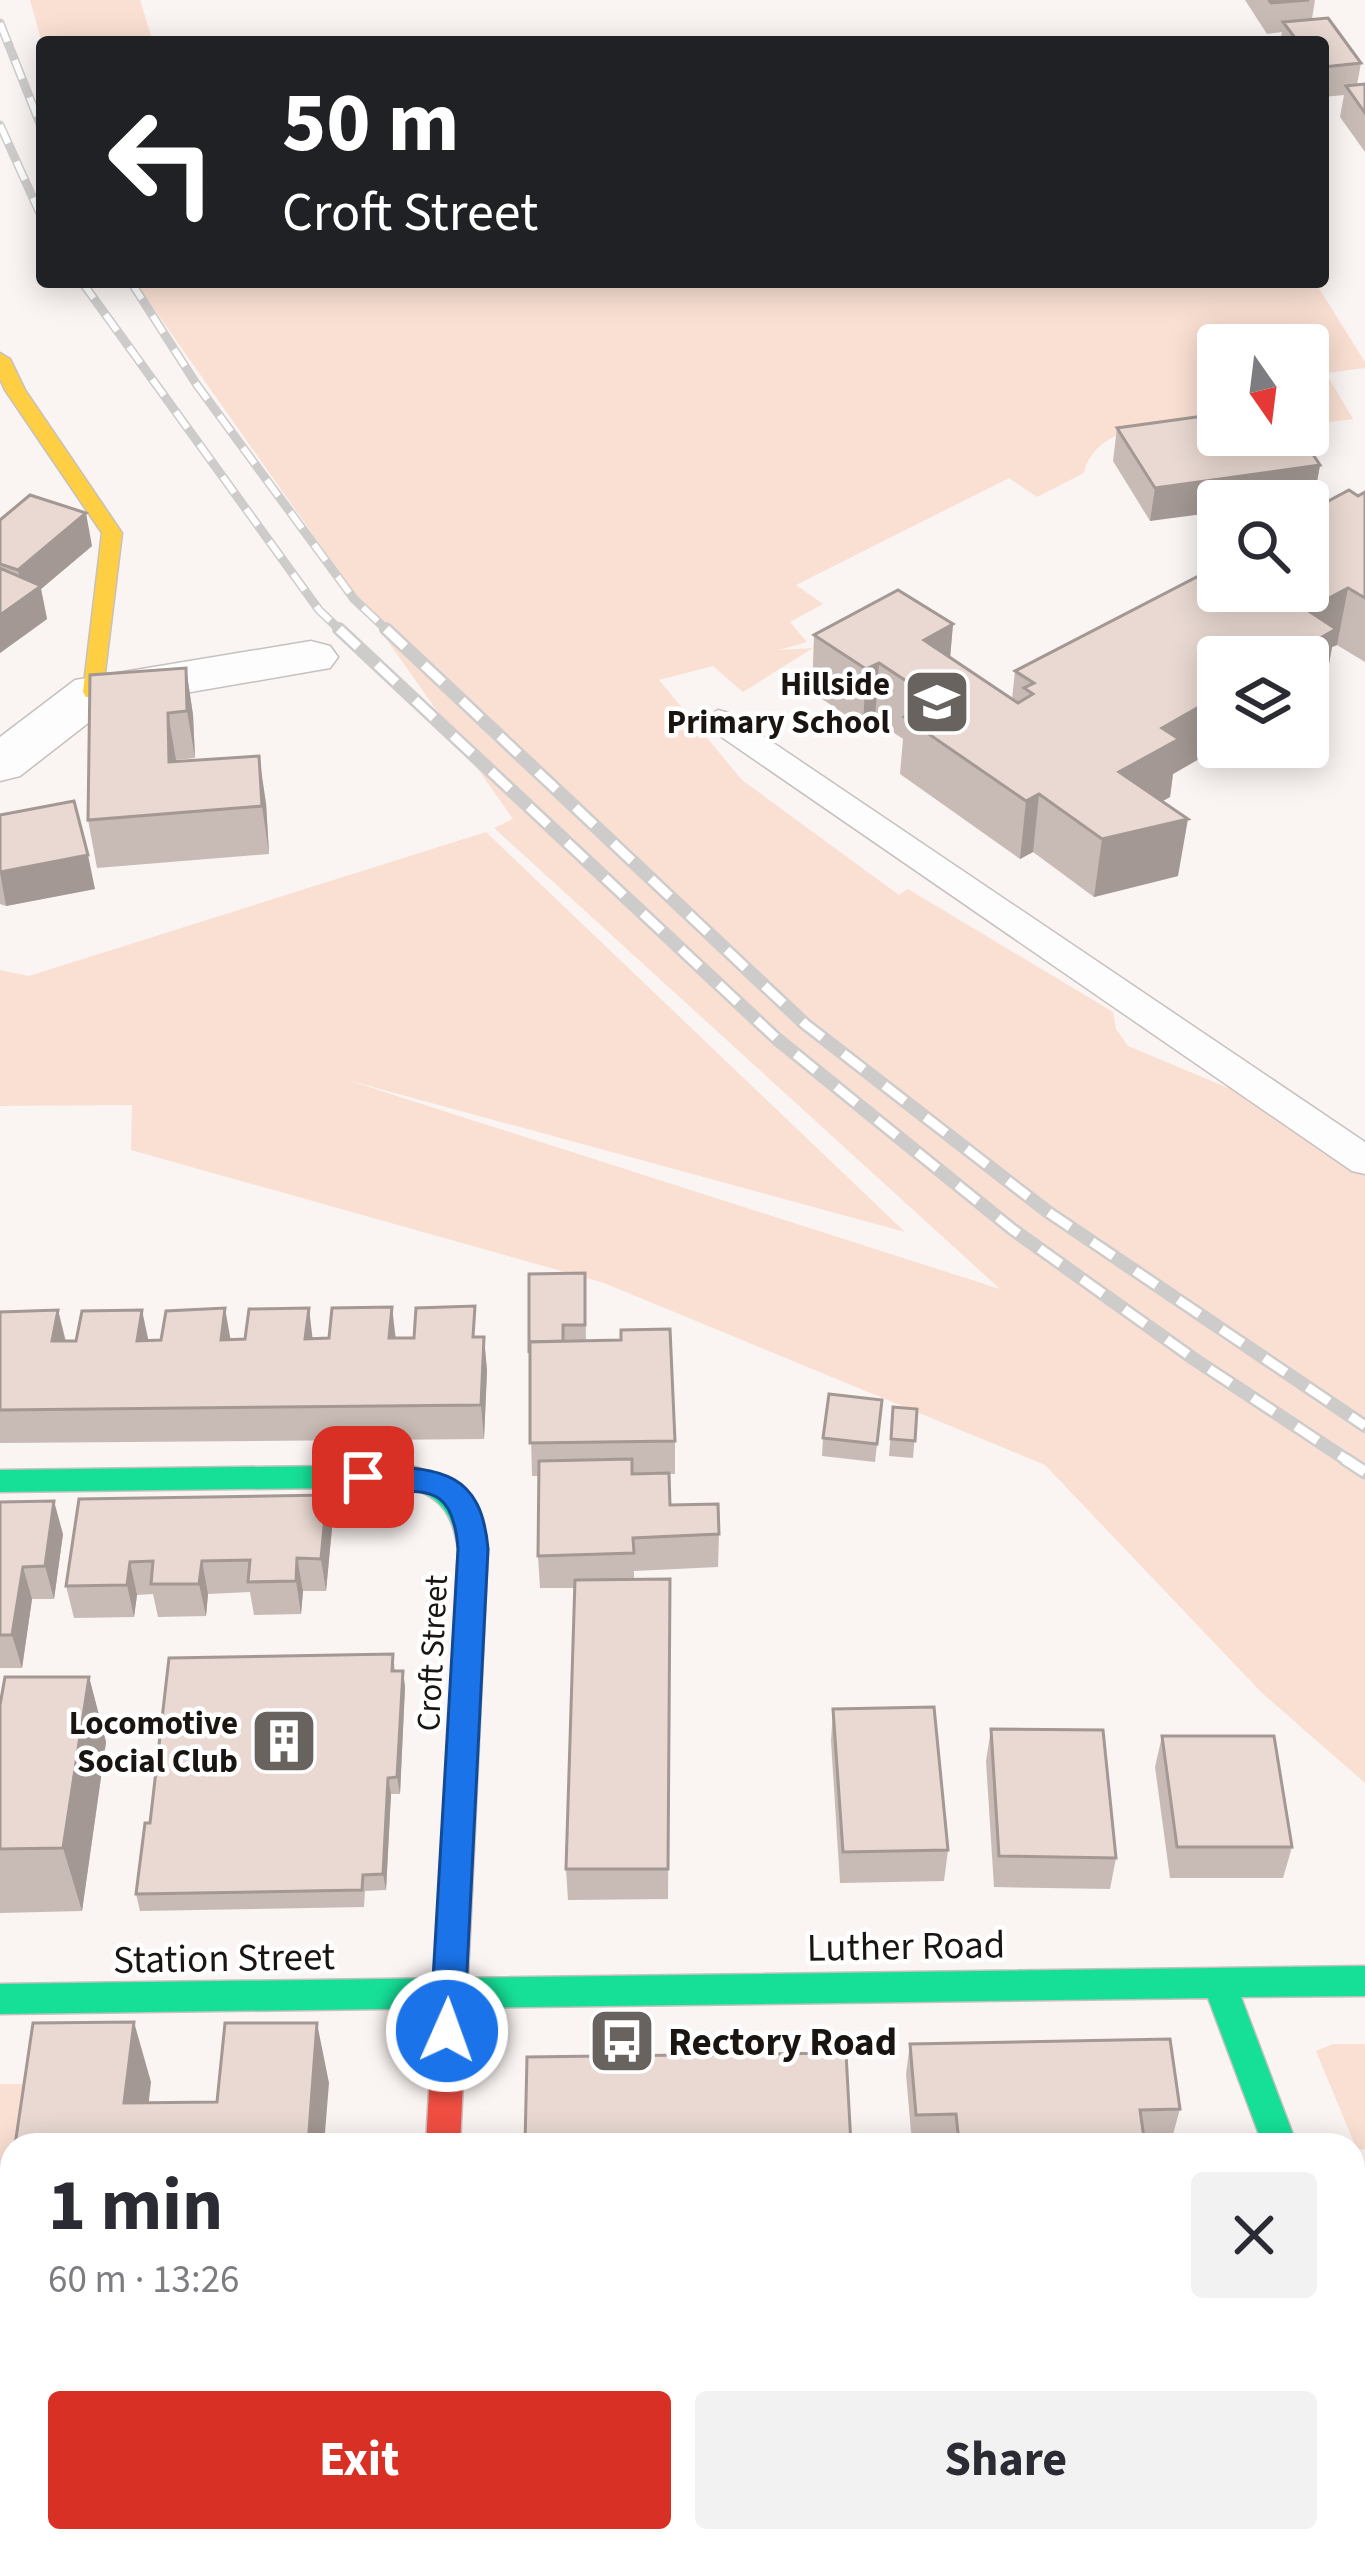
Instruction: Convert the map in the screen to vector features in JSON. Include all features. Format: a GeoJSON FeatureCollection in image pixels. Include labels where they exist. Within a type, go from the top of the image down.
{"type":"FeatureCollection","features":[{"type":"Feature","properties":{"kind":"street"},"geometry":{"type":"LineString","coordinates":[[0,359],[15,390],[112,532],[94,692]]}},
{"type":"Feature","properties":{"kind":"street"},"geometry":{"type":"LineString","coordinates":[[0,764],[94,692],[311,657]]}},
{"type":"Feature","properties":{"kind":"street","name":"Croft Street"},"geometry":{"type":"LineString","coordinates":[[0,1481],[408,1476],[452,1490],[470,1514],[473,1549],[448,1993]]}},
{"type":"Feature","properties":{"kind":"street"},"geometry":{"type":"LineString","coordinates":[[1220,1982],[1276,2133]]}},
{"type":"Feature","properties":{"kind":"street","name":"Luther Road"},"geometry":{"type":"LineString","coordinates":[[448,1993],[1365,1982]]}},
{"type":"Feature","properties":{"kind":"street"},"geometry":{"type":"LineString","coordinates":[[443,2133],[448,1993]]}},
{"type":"Feature","properties":{"kind":"street","name":"Station Street"},"geometry":{"type":"LineString","coordinates":[[0,1999],[448,1993]]}},
{"type":"Feature","properties":{"kind":"lane"},"geometry":{"type":"LineString","coordinates":[[718,720],[1365,1161]]}},
{"type":"Feature","properties":{"kind":"shaded area"},"geometry":{"type":"Polygon","coordinates":[[[30,0],[140,0],[151,36],[40,36],[30,0]]]}},
{"type":"Feature","properties":{"kind":"shaded area"},"geometry":{"type":"Polygon","coordinates":[[[139,288],[1319,288],[1365,368],[1329,373],[1329,324],[1197,324],[1197,422],[1120,434],[1092,456],[1084,473],[1037,497],[1009,478],[796,585],[823,604],[790,622],[807,642],[779,650],[813,648],[743,692],[713,666],[659,680],[742,780],[899,895],[908,889],[1113,1012],[1116,1029],[1128,1046],[1295,1116],[1365,1166],[1365,1783],[1261,1692],[1045,1465],[604,1283],[131,1150],[132,1105],[0,1106],[0,970],[29,976],[486,832],[905,1232],[347,1080],[1000,1289],[494,828],[513,819],[139,288]]]}},
{"type":"Feature","properties":{"kind":"shaded area"},"geometry":{"type":"Polygon","coordinates":[[[1329,378],[1353,419],[1329,422],[1329,378]]]}},
{"type":"Feature","properties":{"kind":"shaded area"},"geometry":{"type":"Polygon","coordinates":[[[1333,2044],[1365,2044],[1365,2133],[1350,2133],[1316,2051],[1333,2044]]]}},
{"type":"Feature","properties":{"kind":"shaded area"},"geometry":{"type":"Polygon","coordinates":[[[0,2084],[54,2084],[47,2133],[0,2133],[0,2084]]]}},
{"type":"Feature","properties":{"kind":"building"},"geometry":{"type":"Polygon","coordinates":[[[1328,18],[1361,63],[1329,66],[1329,36],[1294,36],[1283,22],[1328,18]]]}},
{"type":"Feature","properties":{"kind":"building"},"geometry":{"type":"Polygon","coordinates":[[[1365,84],[1365,113],[1346,86],[1365,84]]]}},
{"type":"Feature","properties":{"kind":"building"},"geometry":{"type":"Polygon","coordinates":[[[1197,417],[1197,456],[1314,456],[1320,465],[1155,488],[1117,428],[1197,417]]]}},
{"type":"Feature","properties":{"kind":"building"},"geometry":{"type":"Polygon","coordinates":[[[1349,490],[1358,496],[1365,492],[1365,598],[1348,588],[1329,598],[1329,501],[1349,490]]]}},
{"type":"Feature","properties":{"kind":"building"},"geometry":{"type":"Polygon","coordinates":[[[30,495],[86,513],[18,570],[0,564],[0,520],[30,495]]]}},
{"type":"Feature","properties":{"kind":"building"},"geometry":{"type":"Polygon","coordinates":[[[0,568],[41,586],[0,615],[0,568]]]}},
{"type":"Feature","properties":{"kind":"building"},"geometry":{"type":"Polygon","coordinates":[[[1197,577],[1197,612],[1310,612],[1336,629],[1324,636],[1197,636],[1197,708],[1162,728],[1179,739],[1119,772],[1188,819],[1102,839],[1039,794],[1026,801],[904,717],[935,700],[879,663],[866,669],[814,635],[898,590],[953,624],[924,640],[1018,703],[1033,694],[1024,688],[1034,683],[1015,671],[1197,577]]]}},
{"type":"Feature","properties":{"kind":"building"},"geometry":{"type":"Polygon","coordinates":[[[186,668],[187,711],[168,713],[169,762],[259,756],[262,806],[88,820],[90,675],[186,668]]]}},
{"type":"Feature","properties":{"kind":"building"},"geometry":{"type":"Polygon","coordinates":[[[74,801],[88,855],[0,872],[0,815],[74,801]]]}},
{"type":"Feature","properties":{"kind":"building"},"geometry":{"type":"Polygon","coordinates":[[[585,1273],[585,1325],[563,1325],[563,1341],[530,1342],[529,1353],[529,1274],[585,1273]]]}},
{"type":"Feature","properties":{"kind":"building"},"geometry":{"type":"Polygon","coordinates":[[[475,1306],[473,1337],[484,1337],[481,1405],[0,1410],[0,1312],[58,1310],[52,1341],[76,1341],[82,1311],[142,1310],[137,1341],[161,1340],[166,1311],[225,1308],[221,1340],[245,1339],[249,1309],[309,1308],[305,1339],[329,1338],[332,1308],[392,1307],[389,1338],[414,1338],[416,1308],[475,1306]]]}},
{"type":"Feature","properties":{"kind":"building"},"geometry":{"type":"Polygon","coordinates":[[[670,1329],[675,1441],[530,1443],[530,1342],[621,1340],[621,1330],[670,1329]]]}},
{"type":"Feature","properties":{"kind":"building"},"geometry":{"type":"Polygon","coordinates":[[[829,1394],[882,1400],[877,1444],[823,1438],[829,1394]]]}},
{"type":"Feature","properties":{"kind":"building"},"geometry":{"type":"Polygon","coordinates":[[[893,1407],[917,1409],[915,1441],[891,1439],[893,1407]]]}},
{"type":"Feature","properties":{"kind":"building"},"geometry":{"type":"Polygon","coordinates":[[[632,1459],[632,1474],[669,1473],[670,1505],[718,1504],[719,1534],[633,1538],[634,1553],[538,1556],[539,1461],[632,1459]]]}},
{"type":"Feature","properties":{"kind":"building"},"geometry":{"type":"Polygon","coordinates":[[[327,1495],[321,1559],[297,1558],[296,1581],[248,1582],[250,1560],[202,1561],[199,1584],[151,1584],[153,1561],[130,1562],[127,1585],[66,1586],[79,1499],[327,1495]]]}},
{"type":"Feature","properties":{"kind":"building"},"geometry":{"type":"Polygon","coordinates":[[[54,1501],[45,1566],[23,1567],[12,1635],[0,1635],[0,1502],[54,1501]]]}},
{"type":"Feature","properties":{"kind":"building"},"geometry":{"type":"Polygon","coordinates":[[[670,1579],[668,1869],[566,1869],[575,1580],[670,1579]]]}},
{"type":"Feature","properties":{"kind":"building","name":"Locomotive Social Club"},"geometry":{"type":"Polygon","coordinates":[[[393,1654],[392,1671],[403,1671],[397,1777],[388,1778],[383,1874],[363,1875],[362,1890],[136,1894],[145,1823],[150,1823],[169,1658],[393,1654]]]}},
{"type":"Feature","properties":{"kind":"building"},"geometry":{"type":"Polygon","coordinates":[[[5,1677],[89,1677],[63,1848],[0,1849],[0,1705],[5,1677]]]}},
{"type":"Feature","properties":{"kind":"building"},"geometry":{"type":"Polygon","coordinates":[[[934,1707],[948,1850],[843,1852],[833,1709],[934,1707]]]}},
{"type":"Feature","properties":{"kind":"building"},"geometry":{"type":"Polygon","coordinates":[[[991,1729],[1103,1730],[1116,1858],[999,1856],[991,1729]]]}},
{"type":"Feature","properties":{"kind":"building"},"geometry":{"type":"Polygon","coordinates":[[[1162,1736],[1274,1736],[1292,1847],[1177,1847],[1162,1736]]]}},
{"type":"Feature","properties":{"kind":"building"},"geometry":{"type":"Polygon","coordinates":[[[134,2022],[124,2103],[217,2102],[225,2023],[317,2023],[309,2133],[17,2133],[33,2023],[134,2022]]]}},
{"type":"Feature","properties":{"kind":"building"},"geometry":{"type":"Polygon","coordinates":[[[1170,2039],[1180,2109],[1140,2110],[1143,2133],[958,2133],[956,2114],[916,2115],[910,2044],[1170,2039]]]}},
{"type":"Feature","properties":{"kind":"building"},"geometry":{"type":"Polygon","coordinates":[[[846,2053],[850,2133],[525,2133],[527,2057],[846,2053]]]}},
{"type":"Feature","properties":{"kind":"railway"},"geometry":{"type":"LineString","coordinates":[[0,23],[36,114]]}},
{"type":"Feature","properties":{"kind":"railway"},"geometry":{"type":"LineString","coordinates":[[0,125],[36,205]]}},
{"type":"Feature","properties":{"kind":"railway"},"geometry":{"type":"LineString","coordinates":[[86,288],[319,610],[342,632]]}},
{"type":"Feature","properties":{"kind":"railway"},"geometry":{"type":"LineString","coordinates":[[135,288],[197,385],[354,599],[389,632]]}},
{"type":"Feature","properties":{"kind":"railway"},"geometry":{"type":"LineString","coordinates":[[339,629],[777,1039],[1012,1229],[1194,1359],[1350,1462]]}},
{"type":"Feature","properties":{"kind":"railway"},"geometry":{"type":"LineString","coordinates":[[386,629],[805,1024],[1048,1212],[1365,1426]]}},
{"type":"Feature","properties":{"kind":"railway"},"geometry":{"type":"LineString","coordinates":[[1345,1459],[1365,1472]]}},
{"type":"Feature","properties":{"kind":"traffic: fast"},"geometry":{"type":"LineString","coordinates":[[0,1481],[408,1476],[436,1485],[455,1499],[467,1520],[473,1549],[456,1891]]}},
{"type":"Feature","properties":{"kind":"traffic: fast"},"geometry":{"type":"LineString","coordinates":[[0,1999],[1365,1981]]}},
{"type":"Feature","properties":{"kind":"traffic: fast"},"geometry":{"type":"LineString","coordinates":[[1219,1982],[1276,2133]]}},
{"type":"Feature","properties":{"kind":"traffic: slow"},"geometry":{"type":"LineString","coordinates":[[0,359],[15,390],[112,533],[94,692]]}},
{"type":"Feature","properties":{"kind":"traffic: jam"},"geometry":{"type":"LineString","coordinates":[[444,2133],[456,1891]]}},
{"type":"Feature","properties":{"kind":"place","name":"Hillside Primary School"},"geometry":{"type":"Point","coordinates":[937,702]}},
{"type":"Feature","properties":{"kind":"place","name":"Locomotive Social Club"},"geometry":{"type":"Point","coordinates":[284,1741]}},
{"type":"Feature","properties":{"kind":"place","name":"Rectory Road"},"geometry":{"type":"Point","coordinates":[622,2041]}},
{"type":"Feature","properties":{"kind":"route"},"geometry":{"type":"LineString","coordinates":[[363,1477],[427,1480],[452,1490],[470,1514],[473,1549],[447,2031]]}}]}
